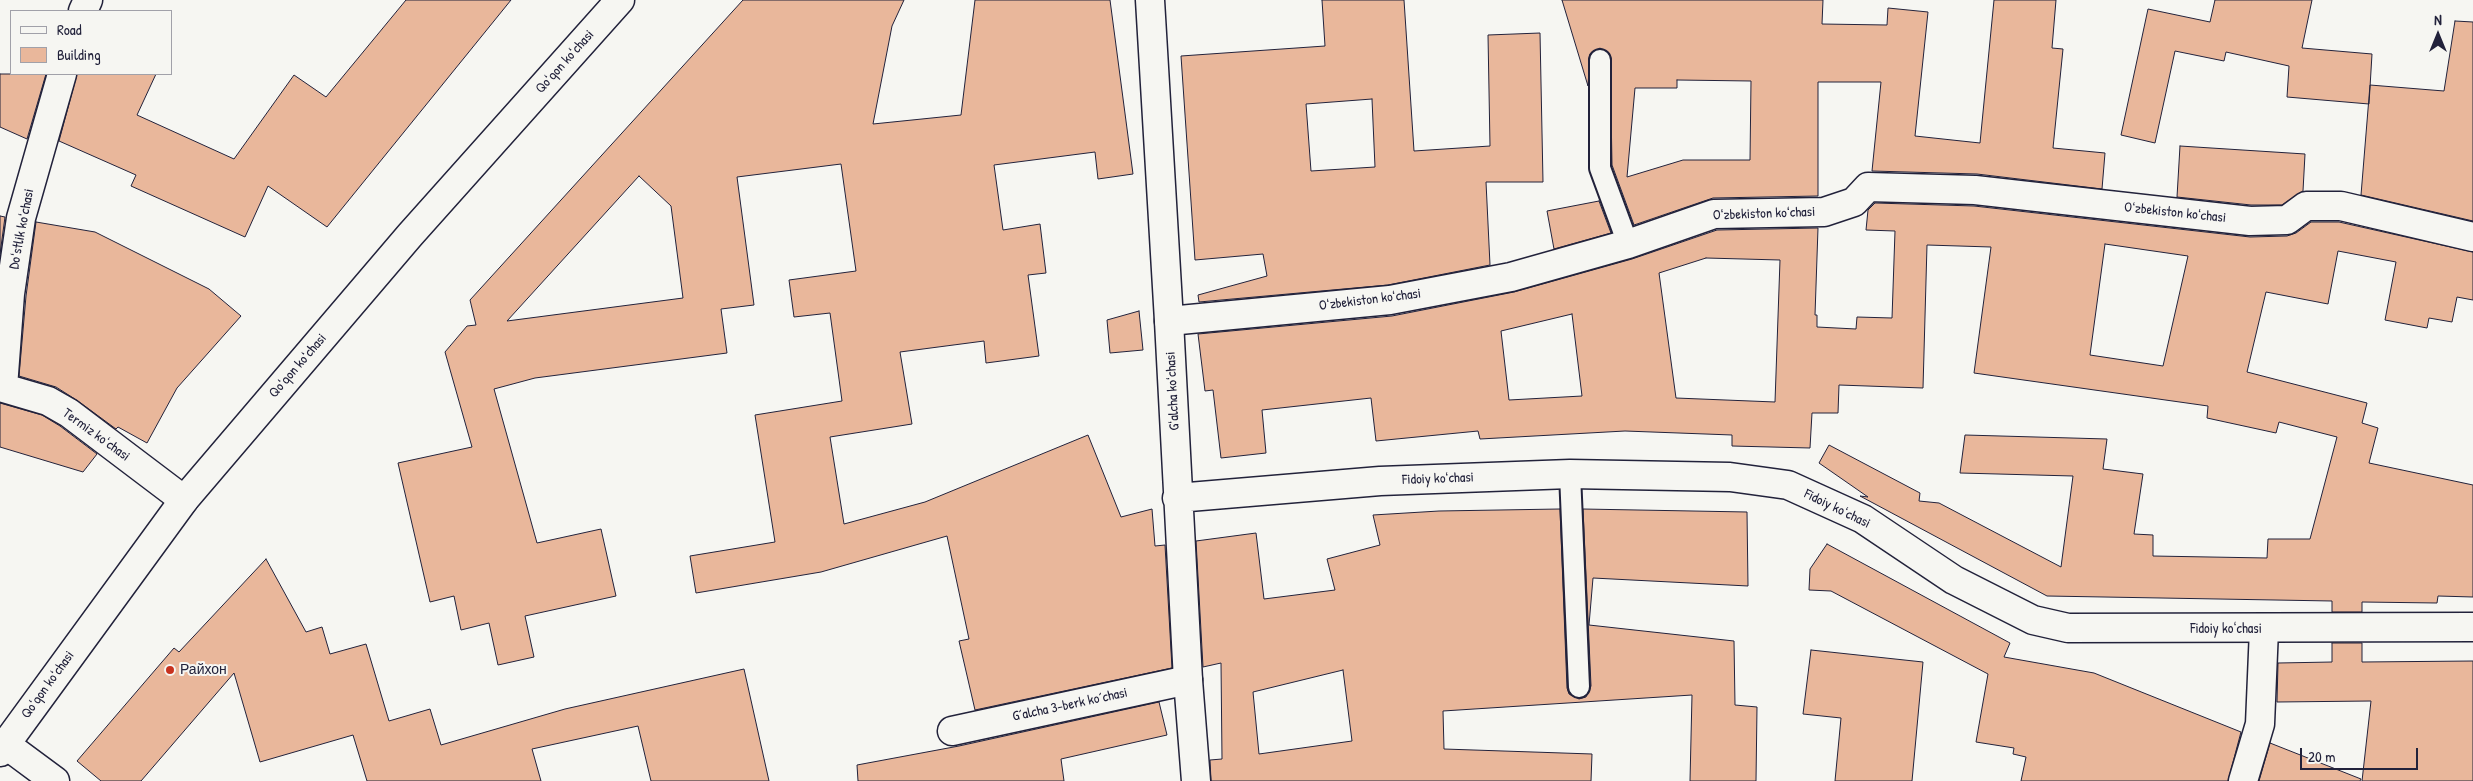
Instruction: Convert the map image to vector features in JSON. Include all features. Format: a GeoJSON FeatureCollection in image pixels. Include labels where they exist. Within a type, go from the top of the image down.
{"type":"FeatureCollection","features":[{"type":"Feature","properties":{"kind":"street","name":"Qoʻqon koʻchasi"},"geometry":{"type":"LineString","coordinates":[[2,748],[184,500],[410,235],[620,0]]}},
{"type":"Feature","properties":{"kind":"street","name":"Gʻalcha koʻchasi"},"geometry":{"type":"LineString","coordinates":[[1150,0],[1170,321],[1177,498],[1196,781]]}},
{"type":"Feature","properties":{"kind":"street","name":"Doʻstlik koʻchasi"},"geometry":{"type":"LineString","coordinates":[[2,387],[10,294],[21,218],[62,75]]}},
{"type":"Feature","properties":{"kind":"street","name":"Oʻzbekiston koʻchasi"},"geometry":{"type":"LineString","coordinates":[[1170,321],[1390,300],[1511,277],[1628,244],[1714,214],[1824,212],[1854,202],[1868,187],[1975,190],[2250,221],[2287,220],[2306,206],[2341,206],[2473,237]]}},
{"type":"Feature","properties":{"kind":"street","name":"Termiz koʻchasi"},"geometry":{"type":"LineString","coordinates":[[2,387],[48,401],[69,413],[184,500]]}},
{"type":"Feature","properties":{"kind":"street","name":"Fidoiy koʻchasi"},"geometry":{"type":"LineString","coordinates":[[1177,498],[1380,482],[1570,474],[1730,477],[1788,485],[1863,519],[1954,580],[2032,620],[2068,628],[2473,627]]}},
{"type":"Feature","properties":{"kind":"street"},"geometry":{"type":"LineString","coordinates":[[2243,781],[2260,724],[2264,629]]}},
{"type":"Feature","properties":{"kind":"street","name":"Gʼalcha 3-berk koʼchasi"},"geometry":{"type":"LineString","coordinates":[[952,731],[1188,680]]}},
{"type":"Feature","properties":{"kind":"street"},"geometry":{"type":"LineString","coordinates":[[2,748],[55,781]]}},
{"type":"Feature","properties":{"kind":"lane"},"geometry":{"type":"LineString","coordinates":[[1600,60],[1600,168],[1628,244]]}},
{"type":"Feature","properties":{"kind":"lane"},"geometry":{"type":"LineString","coordinates":[[1570,474],[1579,687]]}},
{"type":"Feature","properties":{"kind":"building"},"geometry":{"type":"Polygon","coordinates":[[[406,0],[511,0],[327,227],[268,186],[245,237],[131,186],[136,175],[59,141],[77,75],[156,75],[137,115],[234,159],[294,75],[326,97],[406,0]]]}},
{"type":"Feature","properties":{"kind":"building"},"geometry":{"type":"Polygon","coordinates":[[[743,0],[904,0],[892,26],[873,124],[961,115],[975,0],[1110,0],[1133,174],[1098,179],[1095,152],[994,165],[1003,230],[1040,224],[1046,273],[1028,275],[1039,356],[986,363],[984,341],[900,352],[912,424],[830,437],[844,524],[925,502],[1088,435],[1121,517],[1152,509],[1155,546],[1165,545],[1172,668],[975,710],[959,641],[969,639],[947,536],[821,572],[696,593],[690,556],[775,542],[755,415],[842,401],[830,313],[794,317],[789,280],[856,271],[841,164],[737,177],[754,305],[721,309],[727,353],[535,378],[494,389],[537,543],[601,529],[616,596],[525,616],[534,657],[498,665],[489,623],[461,630],[454,596],[430,602],[398,463],[472,447],[445,352],[467,326],[476,325],[470,300],[743,0]],[[639,176],[507,321],[683,298],[671,206],[639,176]]]}},
{"type":"Feature","properties":{"kind":"building"},"geometry":{"type":"Polygon","coordinates":[[[1322,0],[1404,0],[1414,151],[1490,146],[1488,35],[1540,33],[1543,182],[1486,182],[1490,265],[1388,285],[1199,302],[1198,295],[1267,276],[1263,254],[1195,260],[1181,56],[1325,46],[1322,0]],[[1372,99],[1306,104],[1311,171],[1375,167],[1372,99]]]}},
{"type":"Feature","properties":{"kind":"building"},"geometry":{"type":"Polygon","coordinates":[[[1562,0],[1823,0],[1822,24],[1887,25],[1888,8],[1928,12],[1915,136],[1980,143],[1994,0],[2056,0],[2052,48],[2063,49],[2053,148],[2105,153],[2102,189],[1977,174],[1872,171],[1881,82],[1818,82],[1818,196],[1713,198],[1634,225],[1612,165],[1610,55],[1600,48],[1590,54],[1588,86],[1562,0]],[[1677,80],[1677,88],[1635,88],[1627,177],[1683,160],[1750,160],[1751,81],[1677,80]]]}},
{"type":"Feature","properties":{"kind":"building"},"geometry":{"type":"Polygon","coordinates":[[[2215,0],[2312,0],[2302,48],[2372,54],[2369,104],[2287,97],[2289,66],[2226,52],[2224,61],[2175,51],[2155,143],[2121,135],[2148,9],[2210,22],[2215,0]]]}},
{"type":"Feature","properties":{"kind":"building"},"geometry":{"type":"Polygon","coordinates":[[[2455,21],[2473,22],[2473,221],[2361,195],[2370,85],[2444,91],[2455,21]]]}},
{"type":"Feature","properties":{"kind":"building"},"geometry":{"type":"Polygon","coordinates":[[[0,74],[46,75],[27,139],[0,127],[0,74]]]}},
{"type":"Feature","properties":{"kind":"building"},"geometry":{"type":"Polygon","coordinates":[[[2180,146],[2305,154],[2303,191],[2282,205],[2251,205],[2177,197],[2180,146]]]}},
{"type":"Feature","properties":{"kind":"building"},"geometry":{"type":"Polygon","coordinates":[[[1599,201],[1611,233],[1554,249],[1547,211],[1599,201]]]}},
{"type":"Feature","properties":{"kind":"building"},"geometry":{"type":"Polygon","coordinates":[[[1875,203],[1974,206],[2250,237],[2287,236],[2296,233],[2311,222],[2339,222],[2473,252],[2473,300],[2457,297],[2452,322],[2429,318],[2427,328],[2385,320],[2396,262],[2338,251],[2328,304],[2266,292],[2247,372],[2367,403],[2362,423],[2378,428],[2369,463],[2473,485],[2473,597],[2438,596],[2437,603],[2362,602],[2362,612],[2332,612],[2332,601],[2047,596],[1860,496],[1868,497],[1819,463],[1829,445],[1920,493],[1919,501],[1939,503],[2061,567],[2073,476],[1960,473],[1965,435],[2107,439],[2103,469],[2143,474],[2134,534],[2153,535],[2153,556],[2267,558],[2268,539],[2310,539],[2337,437],[2279,422],[2276,433],[2207,418],[2208,406],[1974,373],[1991,247],[1927,245],[1923,388],[1839,385],[1838,413],[1812,413],[1810,448],[1732,446],[1732,435],[1625,431],[1480,439],[1478,431],[1376,441],[1371,398],[1262,410],[1266,453],[1221,458],[1213,390],[1205,391],[1198,334],[1392,316],[1514,292],[1632,259],[1717,230],[1818,228],[1815,315],[1817,315],[1817,327],[1856,329],[1857,317],[1892,318],[1895,231],[1866,230],[1868,210],[1875,203]],[[2105,244],[2090,355],[2163,366],[2188,256],[2105,244]],[[1706,258],[1659,273],[1676,398],[1775,402],[1780,260],[1706,258]],[[1572,314],[1501,331],[1509,400],[1582,396],[1572,314]]]}},
{"type":"Feature","properties":{"kind":"building"},"geometry":{"type":"Polygon","coordinates":[[[0,216],[5,217],[0,254],[0,216]]]}},
{"type":"Feature","properties":{"kind":"building"},"geometry":{"type":"Polygon","coordinates":[[[36,222],[95,232],[209,289],[241,316],[177,388],[147,443],[118,427],[116,429],[56,387],[19,376],[26,296],[36,222]]]}},
{"type":"Feature","properties":{"kind":"building"},"geometry":{"type":"Polygon","coordinates":[[[1139,311],[1143,350],[1110,353],[1107,320],[1139,311]]]}},
{"type":"Feature","properties":{"kind":"building"},"geometry":{"type":"Polygon","coordinates":[[[0,403],[42,415],[97,454],[83,472],[0,447],[0,403]]]}},
{"type":"Feature","properties":{"kind":"building"},"geometry":{"type":"Polygon","coordinates":[[[1560,509],[1567,688],[1569,694],[1579,699],[1586,697],[1591,686],[1583,509],[1747,512],[1748,586],[1593,578],[1589,625],[1734,641],[1735,705],[1757,707],[1756,781],[1690,781],[1692,695],[1443,711],[1444,749],[1592,754],[1591,781],[1211,781],[1210,760],[1222,759],[1221,663],[1203,667],[1196,541],[1256,533],[1264,599],[1335,590],[1327,559],[1380,545],[1373,515],[1439,511],[1560,509]],[[1343,670],[1253,692],[1259,754],[1352,741],[1343,670]]]}},
{"type":"Feature","properties":{"kind":"building"},"geometry":{"type":"Polygon","coordinates":[[[1827,544],[2010,643],[2004,657],[2094,673],[2241,732],[2228,781],[2021,781],[2026,757],[2013,754],[2014,748],[1976,742],[1988,674],[1831,591],[1809,590],[1810,569],[1827,544]]]}},
{"type":"Feature","properties":{"kind":"building"},"geometry":{"type":"Polygon","coordinates":[[[266,559],[306,632],[322,627],[330,654],[366,644],[389,721],[430,709],[441,745],[565,709],[744,669],[769,781],[651,781],[638,726],[532,749],[541,781],[367,781],[353,735],[260,762],[234,673],[141,781],[101,781],[77,761],[174,648],[179,652],[266,559]]]}},
{"type":"Feature","properties":{"kind":"building"},"geometry":{"type":"Polygon","coordinates":[[[2332,643],[2362,643],[2362,662],[2473,661],[2473,781],[2362,781],[2371,701],[2277,702],[2278,663],[2332,662],[2332,643]]]}},
{"type":"Feature","properties":{"kind":"building"},"geometry":{"type":"Polygon","coordinates":[[[1811,650],[1923,662],[1912,781],[1835,781],[1841,718],[1803,714],[1811,650]]]}},
{"type":"Feature","properties":{"kind":"building"},"geometry":{"type":"Polygon","coordinates":[[[1159,702],[1167,735],[1061,759],[1064,781],[858,781],[857,765],[959,746],[1159,702]]]}},
{"type":"Feature","properties":{"kind":"building"},"geometry":{"type":"Polygon","coordinates":[[[2270,743],[2361,779],[2360,781],[2259,781],[2270,743]]]}},
{"type":"Feature","properties":{"kind":"place","name":"Райхон"},"geometry":{"type":"Point","coordinates":[170,670]}}]}
